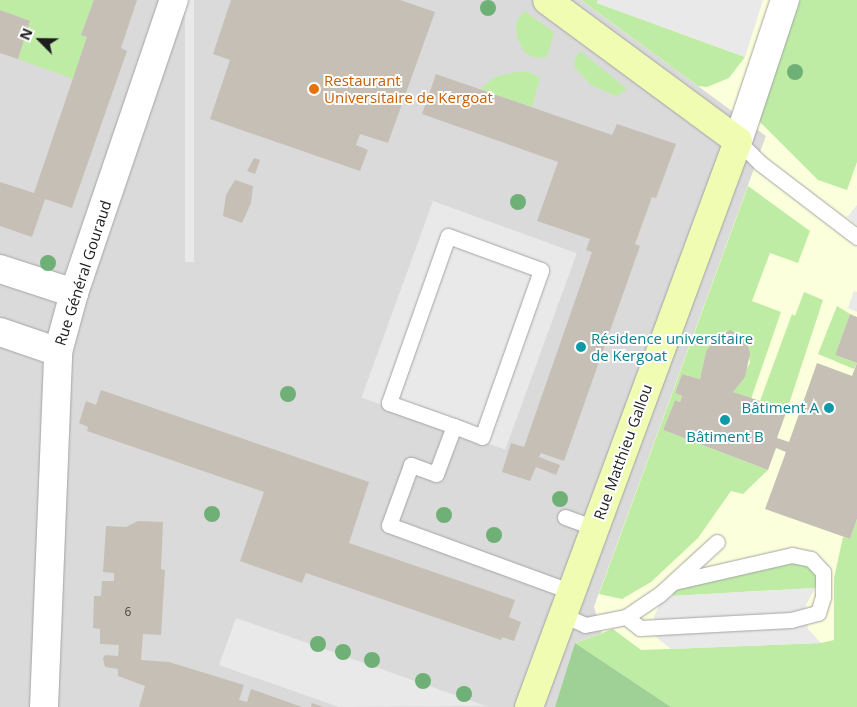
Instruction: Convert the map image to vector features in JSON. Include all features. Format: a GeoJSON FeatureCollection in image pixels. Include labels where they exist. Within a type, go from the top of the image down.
{"type":"FeatureCollection","features":[{"type":"Feature","properties":{"kind":"street","name":"Rue Général Gouraud"},"geometry":{"type":"LineString","coordinates":[[44,707],[58,352],[74,293],[174,0]]}},
{"type":"Feature","properties":{"kind":"street"},"geometry":{"type":"LineString","coordinates":[[547,0],[738,141],[785,0]]}},
{"type":"Feature","properties":{"kind":"street","name":"Rue Matthieu Gallou"},"geometry":{"type":"LineString","coordinates":[[529,707],[738,141]]}},
{"type":"Feature","properties":{"kind":"street"},"geometry":{"type":"LineString","coordinates":[[0,269],[74,293]]}},
{"type":"Feature","properties":{"kind":"street"},"geometry":{"type":"LineString","coordinates":[[0,332],[58,352]]}},
{"type":"Feature","properties":{"kind":"lane"},"geometry":{"type":"LineString","coordinates":[[738,141],[760,163],[857,237]]}},
{"type":"Feature","properties":{"kind":"lane"},"geometry":{"type":"LineString","coordinates":[[448,236],[541,270],[482,437],[454,426],[389,403],[448,236]]}},
{"type":"Feature","properties":{"kind":"lane"},"geometry":{"type":"LineString","coordinates":[[454,426],[436,474],[411,465],[389,525],[567,603],[586,625],[626,617],[674,582],[716,542]]}},
{"type":"Feature","properties":{"kind":"lane"},"geometry":{"type":"LineString","coordinates":[[565,517],[595,528]]}},
{"type":"Feature","properties":{"kind":"lane"},"geometry":{"type":"LineString","coordinates":[[626,617],[640,628],[791,620],[818,613],[823,597],[823,572],[811,559],[792,555],[674,582]]}},
{"type":"Feature","properties":{"kind":"shaded area"},"geometry":{"type":"Polygon","coordinates":[[[0,0],[581,0],[766,136],[594,607],[602,633],[575,643],[555,707],[0,707],[0,0]]]}},
{"type":"Feature","properties":{"kind":"shaded area"},"geometry":{"type":"Polygon","coordinates":[[[185,0],[194,0],[194,262],[185,262],[185,0]]]}},
{"type":"Feature","properties":{"kind":"shaded area"},"geometry":{"type":"Polygon","coordinates":[[[581,0],[857,0],[857,707],[671,707],[575,643],[602,633],[594,607],[766,136],[581,0]]]}},
{"type":"Feature","properties":{"kind":"shaded area"},"geometry":{"type":"Polygon","coordinates":[[[598,0],[763,0],[745,57],[597,3],[598,0]]]}},
{"type":"Feature","properties":{"kind":"shaded area"},"geometry":{"type":"Polygon","coordinates":[[[433,201],[577,253],[505,450],[362,397],[433,201]]]}},
{"type":"Feature","properties":{"kind":"shaded area"},"geometry":{"type":"Polygon","coordinates":[[[857,205],[857,225],[847,217],[857,205]]]}},
{"type":"Feature","properties":{"kind":"shaded area"},"geometry":{"type":"Polygon","coordinates":[[[854,291],[857,292],[857,312],[848,308],[854,291]]]}},
{"type":"Feature","properties":{"kind":"shaded area"},"geometry":{"type":"Polygon","coordinates":[[[815,588],[806,605],[808,629],[821,643],[671,649],[655,636],[654,617],[661,601],[672,596],[815,588]]]}},
{"type":"Feature","properties":{"kind":"shaded area"},"geometry":{"type":"Polygon","coordinates":[[[236,618],[486,706],[339,707],[219,665],[236,618]]]}},
{"type":"Feature","properties":{"kind":"green space"},"geometry":{"type":"Polygon","coordinates":[[[0,0],[94,0],[81,35],[87,37],[73,79],[18,59],[30,21],[0,10],[0,0]]]}},
{"type":"Feature","properties":{"kind":"green space"},"geometry":{"type":"Polygon","coordinates":[[[581,0],[598,0],[597,3],[745,57],[729,78],[707,87],[698,86],[581,0]]]}},
{"type":"Feature","properties":{"kind":"green space"},"geometry":{"type":"Polygon","coordinates":[[[800,0],[857,0],[857,162],[847,190],[818,180],[756,118],[800,0]]]}},
{"type":"Feature","properties":{"kind":"green space"},"geometry":{"type":"Polygon","coordinates":[[[524,11],[554,32],[547,57],[536,58],[525,53],[517,38],[516,22],[524,11]]]}},
{"type":"Feature","properties":{"kind":"green space"},"geometry":{"type":"Polygon","coordinates":[[[580,51],[627,89],[616,96],[591,85],[575,68],[574,60],[580,51]]]}},
{"type":"Feature","properties":{"kind":"green space"},"geometry":{"type":"Polygon","coordinates":[[[516,72],[529,72],[540,78],[532,107],[480,89],[495,77],[516,72]]]}},
{"type":"Feature","properties":{"kind":"green space"},"geometry":{"type":"Polygon","coordinates":[[[748,186],[810,231],[798,263],[770,253],[752,301],[781,312],[751,399],[733,392],[750,363],[746,338],[739,332],[726,331],[706,351],[700,379],[682,374],[675,393],[682,396],[680,402],[675,400],[663,430],[768,470],[743,494],[731,491],[698,538],[651,582],[622,599],[599,594],[748,186]]]}},
{"type":"Feature","properties":{"kind":"green space"},"geometry":{"type":"Polygon","coordinates":[[[804,292],[823,300],[787,410],[760,401],[792,314],[795,316],[804,292]]]}},
{"type":"Feature","properties":{"kind":"green space"},"geometry":{"type":"Polygon","coordinates":[[[837,306],[850,314],[835,355],[857,363],[854,369],[818,354],[837,306]]]}},
{"type":"Feature","properties":{"kind":"green space"},"geometry":{"type":"Polygon","coordinates":[[[857,519],[857,707],[671,707],[575,643],[613,629],[641,650],[821,643],[834,640],[834,578],[843,537],[850,539],[857,519]]]}},
{"type":"Feature","properties":{"kind":"green space"},"geometry":{"type":"Polygon","coordinates":[[[781,564],[803,564],[813,571],[817,580],[815,588],[672,596],[674,590],[781,564]]]}},
{"type":"Feature","properties":{"kind":"green space"},"geometry":{"type":"Polygon","coordinates":[[[575,643],[671,707],[555,707],[575,643]]]}},
{"type":"Feature","properties":{"kind":"building"},"geometry":{"type":"Polygon","coordinates":[[[94,0],[137,0],[121,48],[127,51],[72,208],[45,199],[32,237],[0,226],[0,182],[34,193],[87,37],[81,35],[94,0]]]}},
{"type":"Feature","properties":{"kind":"building","name":"Restaurant Universitaire de Kergoat"},"geometry":{"type":"Polygon","coordinates":[[[231,0],[400,0],[435,12],[388,143],[360,134],[356,145],[368,150],[360,171],[210,119],[230,60],[213,54],[231,0]]]}},
{"type":"Feature","properties":{"kind":"building"},"geometry":{"type":"Polygon","coordinates":[[[0,10],[30,21],[18,59],[0,53],[0,10]]]}},
{"type":"Feature","properties":{"kind":"building","name":"Résidence universitaire de Kergoat"},"geometry":{"type":"Polygon","coordinates":[[[436,74],[612,135],[617,124],[676,144],[656,198],[652,197],[635,244],[640,246],[564,461],[541,453],[539,457],[560,465],[556,475],[536,467],[530,481],[502,472],[511,443],[524,447],[592,252],[586,250],[590,239],[537,221],[558,162],[422,114],[436,74]]]}},
{"type":"Feature","properties":{"kind":"building"},"geometry":{"type":"Polygon","coordinates":[[[254,158],[260,160],[255,174],[247,171],[254,158]]]}},
{"type":"Feature","properties":{"kind":"building"},"geometry":{"type":"Polygon","coordinates":[[[235,180],[253,186],[251,203],[242,223],[223,216],[226,195],[235,180]]]}},
{"type":"Feature","properties":{"kind":"building"},"geometry":{"type":"Polygon","coordinates":[[[850,314],[857,317],[857,363],[835,355],[850,314]]]}},
{"type":"Feature","properties":{"kind":"building"},"geometry":{"type":"Polygon","coordinates":[[[730,330],[746,338],[750,354],[745,377],[733,392],[787,410],[777,438],[789,442],[817,363],[852,376],[857,363],[857,519],[850,539],[765,509],[786,452],[776,448],[768,470],[663,430],[675,400],[680,402],[682,396],[675,393],[682,374],[700,379],[706,351],[718,336],[730,330]]]}},
{"type":"Feature","properties":{"kind":"building"},"geometry":{"type":"Polygon","coordinates":[[[101,390],[369,482],[349,543],[515,600],[509,617],[521,622],[514,641],[502,637],[501,640],[306,573],[302,583],[240,561],[264,492],[87,431],[88,427],[79,423],[86,401],[96,405],[101,390]]]}},
{"type":"Feature","properties":{"kind":"building"},"geometry":{"type":"Polygon","coordinates":[[[138,521],[163,522],[161,569],[165,570],[161,635],[143,634],[141,660],[169,662],[244,685],[239,700],[247,702],[251,689],[302,707],[139,707],[145,686],[118,676],[118,669],[105,667],[103,658],[105,655],[118,656],[119,645],[100,644],[100,629],[93,628],[94,596],[101,596],[102,581],[114,581],[114,573],[103,572],[106,526],[126,527],[138,521]]]}},
{"type":"Feature","properties":{"kind":"building"},"geometry":{"type":"Polygon","coordinates":[[[312,703],[323,707],[311,707],[312,703]]]}},
{"type":"Feature","properties":{"kind":"place","name":"Restaurant Universitaire de Kergoat"},"geometry":{"type":"Point","coordinates":[314,89]}},
{"type":"Feature","properties":{"kind":"place","name":"Résidence universitaire de Kergoat"},"geometry":{"type":"Point","coordinates":[581,347]}},
{"type":"Feature","properties":{"kind":"place","name":"Bâtiment A"},"geometry":{"type":"Point","coordinates":[829,408]}},
{"type":"Feature","properties":{"kind":"place","name":"Bâtiment B"},"geometry":{"type":"Point","coordinates":[725,420]}}]}
